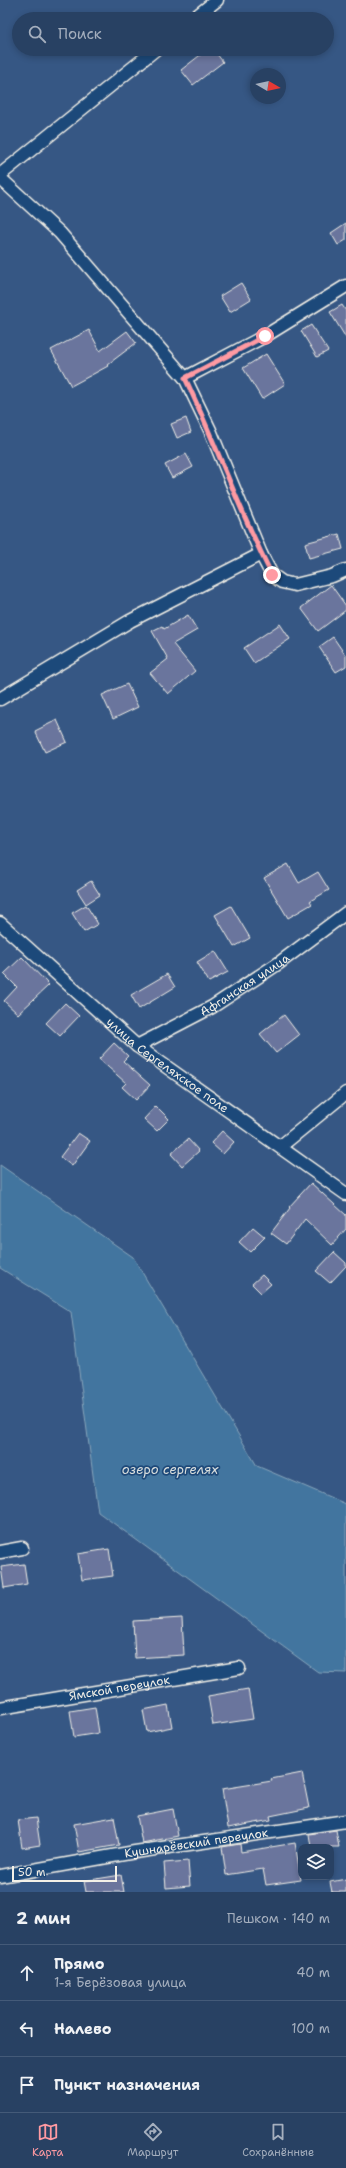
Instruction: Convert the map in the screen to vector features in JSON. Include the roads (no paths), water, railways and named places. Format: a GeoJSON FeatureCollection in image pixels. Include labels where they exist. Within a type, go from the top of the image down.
{"type":"FeatureCollection","features":[{"type":"Feature","properties":{"kind":"street"},"geometry":{"type":"LineString","coordinates":[[202,12],[217,0]]}},
{"type":"Feature","properties":{"kind":"street"},"geometry":{"type":"LineString","coordinates":[[0,175],[147,56]]}},
{"type":"Feature","properties":{"kind":"street"},"geometry":{"type":"LineString","coordinates":[[0,178],[60,233],[185,378],[210,430],[261,554],[272,575],[282,582],[295,585],[332,576],[346,570]]}},
{"type":"Feature","properties":{"kind":"street"},"geometry":{"type":"LineString","coordinates":[[185,378],[265,336],[346,286]]}},
{"type":"Feature","properties":{"kind":"street"},"geometry":{"type":"LineString","coordinates":[[0,699],[130,621],[261,554]]}},
{"type":"Feature","properties":{"kind":"street","name":"Афганская улица"},"geometry":{"type":"LineString","coordinates":[[137,1046],[212,1007],[279,963],[346,913]]}},
{"type":"Feature","properties":{"kind":"street","name":"улица Сергеляхское поле"},"geometry":{"type":"LineString","coordinates":[[0,923],[137,1046],[281,1146],[346,1194]]}},
{"type":"Feature","properties":{"kind":"street"},"geometry":{"type":"LineString","coordinates":[[281,1146],[346,1093]]}},
{"type":"Feature","properties":{"kind":"street"},"geometry":{"type":"LineString","coordinates":[[0,1552],[22,1548]]}},
{"type":"Feature","properties":{"kind":"street","name":"Ямской переулок"},"geometry":{"type":"LineString","coordinates":[[0,1708],[239,1668]]}},
{"type":"Feature","properties":{"kind":"street","name":"Кушнарёвский переулок"},"geometry":{"type":"LineString","coordinates":[[0,1876],[135,1852],[346,1821]]}},
{"type":"Feature","properties":{"kind":"water","name":"озеро сергелях"},"geometry":{"type":"Polygon","coordinates":[[[0,1165],[133,1257],[257,1466],[346,1504],[346,1673],[318,1672],[98,1512],[71,1312],[0,1268],[0,1165]]]}}]}
